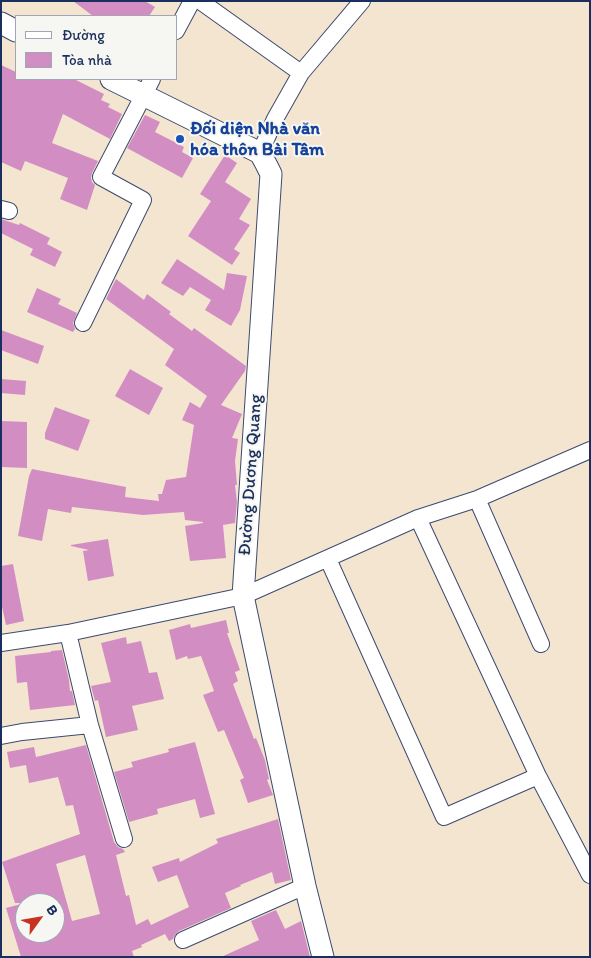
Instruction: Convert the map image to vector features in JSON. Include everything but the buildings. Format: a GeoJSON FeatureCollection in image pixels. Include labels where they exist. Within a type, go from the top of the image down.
{"type":"FeatureCollection","features":[{"type":"Feature","properties":{"kind":"street"},"geometry":{"type":"LineString","coordinates":[[178,27],[192,1]]}},
{"type":"Feature","properties":{"kind":"street"},"geometry":{"type":"LineString","coordinates":[[200,1],[301,73]]}},
{"type":"Feature","properties":{"kind":"street"},"geometry":{"type":"LineString","coordinates":[[116,80],[148,87],[260,153],[275,119],[301,73],[362,1]]}},
{"type":"Feature","properties":{"kind":"street"},"geometry":{"type":"LineString","coordinates":[[83,323],[143,200],[102,177],[148,87]]}},
{"type":"Feature","properties":{"kind":"street","name":"Đường Dương Quang"},"geometry":{"type":"LineString","coordinates":[[260,153],[271,174],[243,596],[305,886],[323,957]]}},
{"type":"Feature","properties":{"kind":"street"},"geometry":{"type":"LineString","coordinates":[[1,643],[68,633],[243,596],[418,518],[477,499],[590,450]]}},
{"type":"Feature","properties":{"kind":"street"},"geometry":{"type":"LineString","coordinates":[[477,499],[541,644]]}},
{"type":"Feature","properties":{"kind":"street"},"geometry":{"type":"LineString","coordinates":[[418,518],[538,776],[590,875]]}},
{"type":"Feature","properties":{"kind":"street"},"geometry":{"type":"LineString","coordinates":[[328,559],[444,817],[538,776]]}},
{"type":"Feature","properties":{"kind":"street"},"geometry":{"type":"LineString","coordinates":[[68,633],[90,724],[124,839]]}},
{"type":"Feature","properties":{"kind":"street"},"geometry":{"type":"LineString","coordinates":[[1,736],[90,724]]}},
{"type":"Feature","properties":{"kind":"street"},"geometry":{"type":"LineString","coordinates":[[183,940],[305,886]]}},
{"type":"Feature","properties":{"kind":"place","name":"Đối diện Nhà văn hóa thôn Bài Tâm"},"geometry":{"type":"Point","coordinates":[180,139]}}]}
